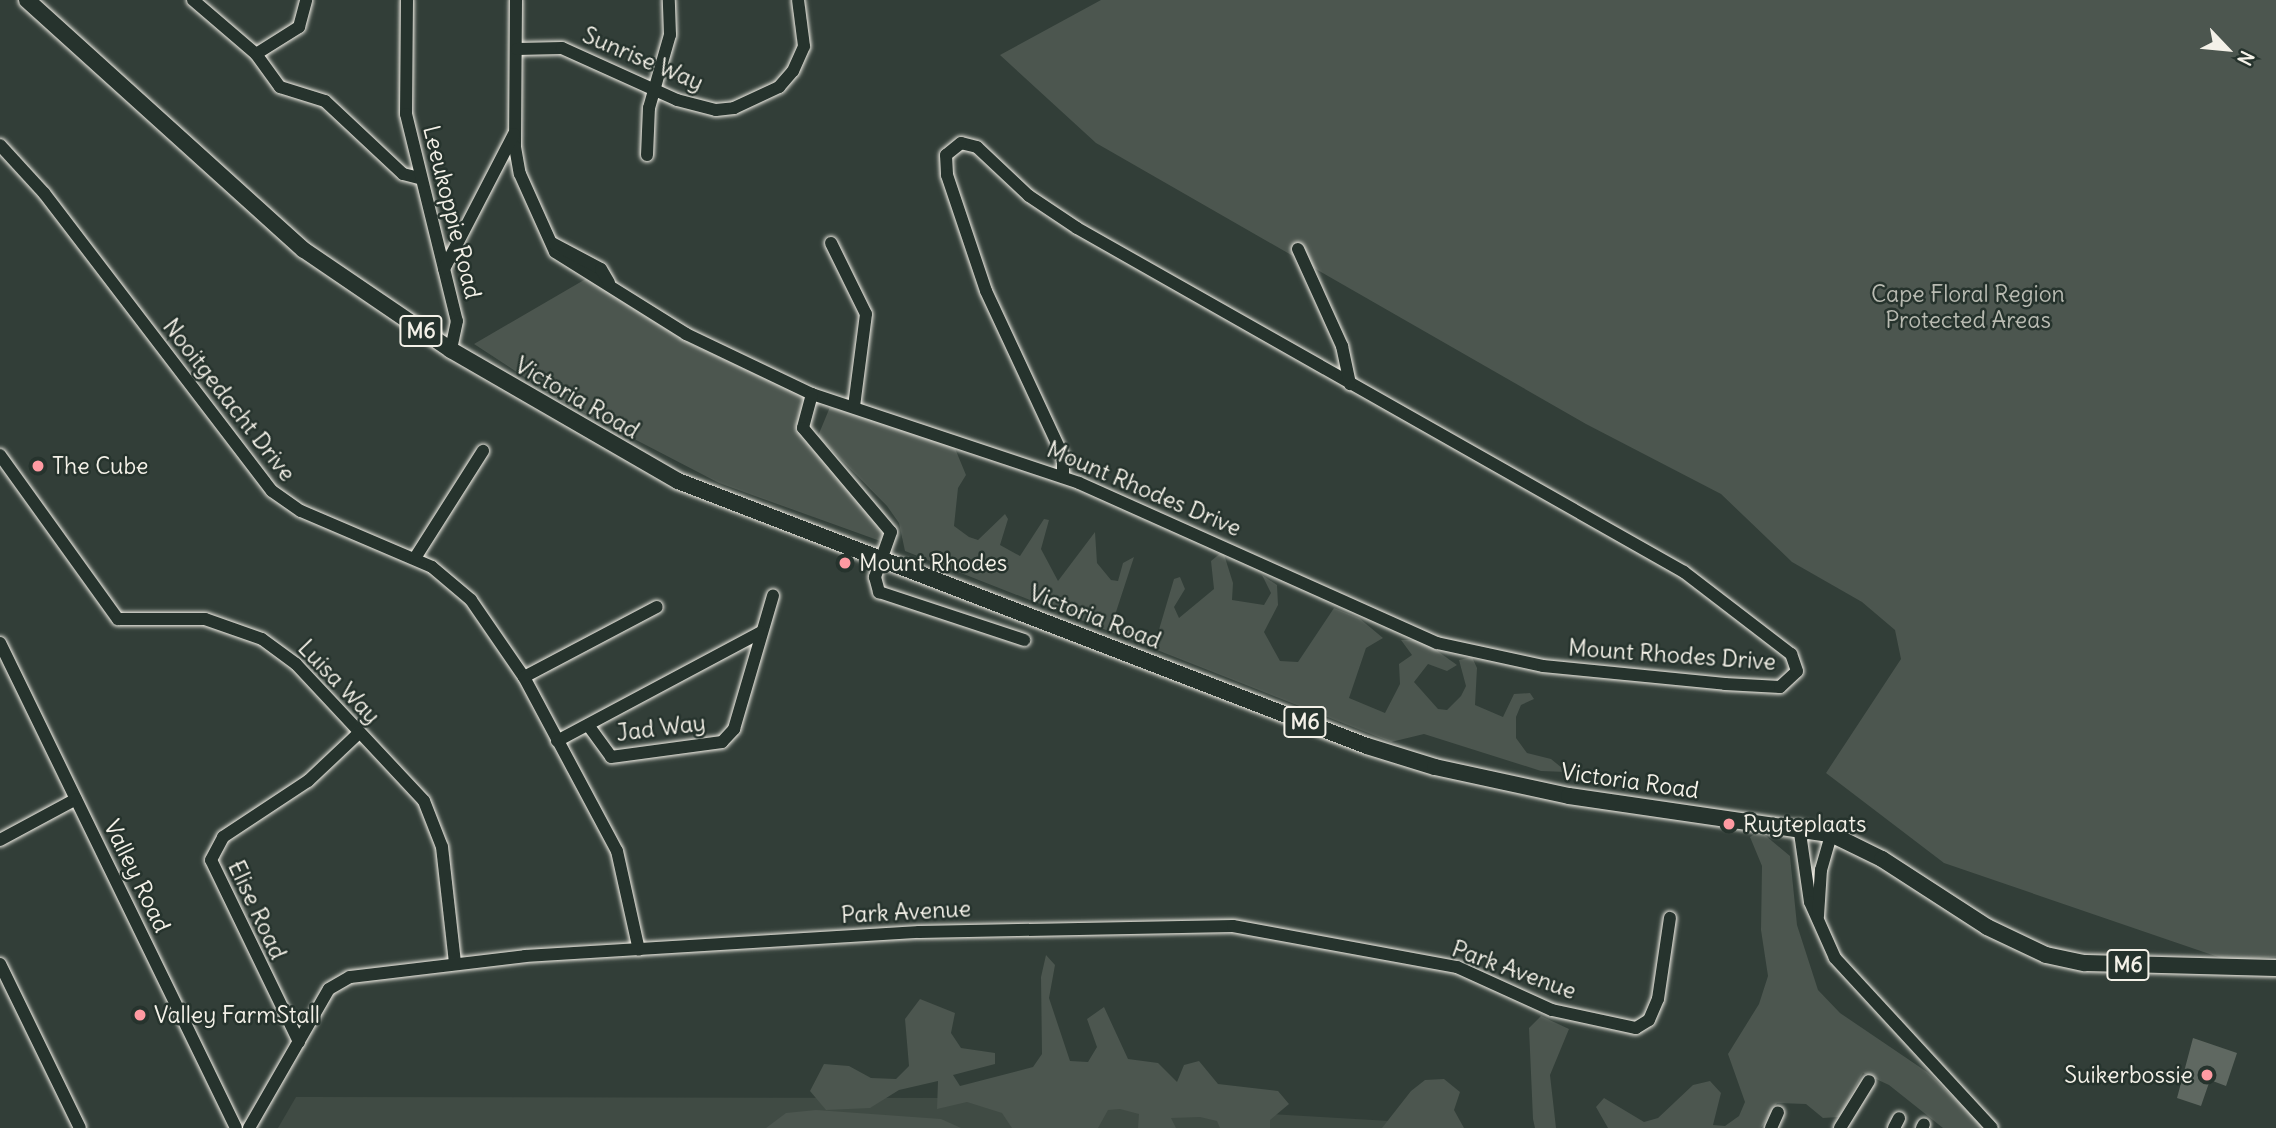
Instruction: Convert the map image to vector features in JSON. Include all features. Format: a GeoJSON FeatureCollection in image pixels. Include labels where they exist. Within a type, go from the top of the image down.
{"type":"FeatureCollection","features":[{"type":"Feature","properties":{"kind":"main road","name":"Victoria Road"},"geometry":{"type":"LineString","coordinates":[[27,0],[250,206],[345,279],[451,350],[678,481],[1367,746],[1435,767],[1569,796],[1800,826],[1832,834],[1882,859],[1987,927],[2046,955],[2085,963],[2276,968]]}},
{"type":"Feature","properties":{"kind":"street"},"geometry":{"type":"LineString","coordinates":[[193,0],[256,54],[280,87],[325,101],[400,172],[419,178]]}},
{"type":"Feature","properties":{"kind":"street"},"geometry":{"type":"LineString","coordinates":[[256,54],[299,27],[306,0]]}},
{"type":"Feature","properties":{"kind":"street","name":"Leeukoppie Road"},"geometry":{"type":"LineString","coordinates":[[407,0],[406,114],[419,178],[458,327],[451,350]]}},
{"type":"Feature","properties":{"kind":"street"},"geometry":{"type":"LineString","coordinates":[[444,269],[514,134],[516,0]]}},
{"type":"Feature","properties":{"kind":"street"},"geometry":{"type":"LineString","coordinates":[[647,155],[653,90],[670,35],[668,0]]}},
{"type":"Feature","properties":{"kind":"street","name":"Sunrise Way"},"geometry":{"type":"LineString","coordinates":[[517,49],[577,52],[653,90],[716,110],[734,108],[779,86],[804,46],[798,0]]}},
{"type":"Feature","properties":{"kind":"street","name":"Mount Rhodes Drive"},"geometry":{"type":"LineString","coordinates":[[514,134],[520,174],[552,243],[601,269],[609,283],[674,328],[812,394],[1063,477],[1437,643],[1583,671],[1780,687],[1794,678],[1797,660],[1791,654],[1684,572],[1077,229],[1029,196],[972,143],[951,148],[947,175],[986,291],[1063,456],[1063,477]]}},
{"type":"Feature","properties":{"kind":"street","name":"Nooitgedacht Drive"},"geometry":{"type":"LineString","coordinates":[[0,145],[44,193],[272,491],[301,511],[415,558],[456,583],[524,677],[625,867],[639,950]]}},
{"type":"Feature","properties":{"kind":"street"},"geometry":{"type":"LineString","coordinates":[[831,243],[866,314],[854,407]]}},
{"type":"Feature","properties":{"kind":"street"},"geometry":{"type":"LineString","coordinates":[[1298,249],[1342,345],[1350,384]]}},
{"type":"Feature","properties":{"kind":"street"},"geometry":{"type":"LineString","coordinates":[[812,394],[803,428],[888,524],[891,537],[868,583],[890,597],[925,603],[1024,640]]}},
{"type":"Feature","properties":{"kind":"street"},"geometry":{"type":"LineString","coordinates":[[415,558],[483,452]]}},
{"type":"Feature","properties":{"kind":"street","name":"Luisa Way"},"geometry":{"type":"LineString","coordinates":[[0,455],[118,619],[205,619],[262,639],[296,664],[424,801],[435,821],[455,962]]}},
{"type":"Feature","properties":{"kind":"street","name":"Jad Way"},"geometry":{"type":"LineString","coordinates":[[588,725],[611,757],[722,742],[734,729],[773,596]]}},
{"type":"Feature","properties":{"kind":"street"},"geometry":{"type":"LineString","coordinates":[[524,677],[657,607]]}},
{"type":"Feature","properties":{"kind":"street","name":"Jad Way"},"geometry":{"type":"LineString","coordinates":[[557,741],[761,632]]}},
{"type":"Feature","properties":{"kind":"street","name":"Valley Road"},"geometry":{"type":"LineString","coordinates":[[0,643],[236,1128]]}},
{"type":"Feature","properties":{"kind":"street","name":"Elise Road"},"geometry":{"type":"LineString","coordinates":[[299,1042],[211,860],[223,837],[300,786],[359,733]]}},
{"type":"Feature","properties":{"kind":"street"},"geometry":{"type":"LineString","coordinates":[[0,840],[76,799]]}},
{"type":"Feature","properties":{"kind":"street"},"geometry":{"type":"LineString","coordinates":[[1800,826],[1805,882],[1818,927],[1853,982],[1992,1128]]}},
{"type":"Feature","properties":{"kind":"street"},"geometry":{"type":"LineString","coordinates":[[1818,927],[1821,870],[1832,834]]}},
{"type":"Feature","properties":{"kind":"street","name":"Park Avenue"},"geometry":{"type":"LineString","coordinates":[[249,1128],[334,982],[455,962],[919,932],[1233,926],[1457,967],[1552,1010],[1636,1028],[1649,1020],[1658,999],[1670,918]]}},
{"type":"Feature","properties":{"kind":"street"},"geometry":{"type":"LineString","coordinates":[[0,964],[80,1128]]}},
{"type":"Feature","properties":{"kind":"street"},"geometry":{"type":"LineString","coordinates":[[1840,1128],[1869,1081]]}},
{"type":"Feature","properties":{"kind":"street"},"geometry":{"type":"LineString","coordinates":[[1771,1128],[1778,1112]]}},
{"type":"Feature","properties":{"kind":"shaded area"},"geometry":{"type":"Polygon","coordinates":[[[296,1097],[996,1098],[1424,1123],[1427,1128],[278,1128],[296,1097]]]}},
{"type":"Feature","properties":{"kind":"green space","name":"Cape Floral Region Protected Areas"},"geometry":{"type":"Polygon","coordinates":[[[1101,0],[2276,0],[2276,957],[2227,960],[1944,863],[1826,773],[1901,659],[1895,630],[1862,602],[1792,562],[1721,494],[1586,424],[1096,143],[1000,55],[1101,0]]]}},
{"type":"Feature","properties":{"kind":"green space"},"geometry":{"type":"Polygon","coordinates":[[[596,273],[615,297],[687,342],[805,397],[798,424],[810,447],[887,530],[883,542],[719,483],[561,401],[474,344],[596,273]]]}},
{"type":"Feature","properties":{"kind":"green space"},"geometry":{"type":"Polygon","coordinates":[[[830,407],[954,446],[966,475],[958,488],[954,526],[978,540],[1005,514],[1008,519],[1000,545],[1020,556],[1044,519],[1049,520],[1041,549],[1058,581],[1095,532],[1097,563],[1111,580],[1118,581],[1123,563],[1134,557],[1115,615],[1121,624],[1150,636],[1158,633],[1174,579],[1180,577],[1185,589],[1174,607],[1179,618],[1214,589],[1211,561],[1223,551],[1233,583],[1232,600],[1264,605],[1271,593],[1262,575],[1277,585],[1278,605],[1264,632],[1280,661],[1298,662],[1334,608],[1359,618],[1383,638],[1366,648],[1349,698],[1385,713],[1400,684],[1399,664],[1412,655],[1401,640],[1422,640],[1457,665],[1447,671],[1428,664],[1414,682],[1438,709],[1447,710],[1461,696],[1466,686],[1459,660],[1472,657],[1477,668],[1475,705],[1503,717],[1514,694],[1530,693],[1534,699],[1521,705],[1516,717],[1516,738],[1527,753],[1551,759],[1567,772],[1541,771],[1424,734],[1391,742],[905,551],[899,523],[887,506],[818,436],[830,407]]]}},
{"type":"Feature","properties":{"kind":"green space"},"geometry":{"type":"Polygon","coordinates":[[[1760,831],[1790,856],[1797,925],[1818,990],[1840,1013],[1927,1072],[1985,1128],[1943,1128],[1889,1085],[1863,1073],[1839,1117],[1823,1118],[1806,1104],[1777,1103],[1761,1128],[1608,1128],[1596,1107],[1604,1098],[1644,1122],[1658,1118],[1693,1085],[1710,1081],[1721,1093],[1713,1125],[1725,1126],[1739,1116],[1745,1102],[1728,1054],[1759,1004],[1768,976],[1761,930],[1762,866],[1750,837],[1760,831]]]}},
{"type":"Feature","properties":{"kind":"green space"},"geometry":{"type":"Polygon","coordinates":[[[1046,955],[1055,965],[1049,998],[1070,1061],[1088,1062],[1097,1047],[1087,1019],[1104,1007],[1128,1059],[1158,1063],[1177,1082],[1184,1065],[1199,1061],[1218,1084],[1278,1091],[1289,1104],[1270,1120],[1270,1128],[1220,1128],[1217,1121],[1200,1117],[1171,1118],[1176,1128],[1138,1128],[1139,1114],[1120,1109],[1108,1110],[1098,1128],[1012,1128],[1002,1113],[967,1102],[937,1109],[938,1081],[899,1090],[870,1108],[826,1110],[810,1091],[824,1064],[849,1066],[871,1078],[896,1079],[909,1066],[905,1019],[920,999],[955,1013],[951,1033],[961,1048],[995,1053],[995,1064],[953,1075],[960,1086],[1033,1067],[1042,1054],[1041,977],[1046,955]]]}},
{"type":"Feature","properties":{"kind":"green space"},"geometry":{"type":"Polygon","coordinates":[[[1541,1016],[1569,1029],[1550,1075],[1556,1128],[1535,1128],[1533,1119],[1529,1028],[1541,1016]]]}},
{"type":"Feature","properties":{"kind":"green space"},"geometry":{"type":"Polygon","coordinates":[[[1444,1079],[1460,1092],[1454,1110],[1464,1128],[1382,1128],[1411,1091],[1425,1080],[1444,1079]]]}},
{"type":"Feature","properties":{"kind":"green space"},"geometry":{"type":"Polygon","coordinates":[[[816,1110],[941,1119],[961,1128],[766,1128],[786,1113],[816,1110]]]}},
{"type":"Feature","properties":{"kind":"building","name":"Suikerbossie"},"geometry":{"type":"Polygon","coordinates":[[[2193,1038],[2237,1053],[2226,1086],[2210,1080],[2201,1106],[2177,1098],[2193,1038]]]}},
{"type":"Feature","properties":{"kind":"place","name":"The Cube"},"geometry":{"type":"Point","coordinates":[38,466]}},
{"type":"Feature","properties":{"kind":"place","name":"Mount Rhodes"},"geometry":{"type":"Point","coordinates":[845,563]}},
{"type":"Feature","properties":{"kind":"place","name":"Ruyteplaats"},"geometry":{"type":"Point","coordinates":[1729,824]}},
{"type":"Feature","properties":{"kind":"place","name":"Valley FarmStall"},"geometry":{"type":"Point","coordinates":[140,1015]}},
{"type":"Feature","properties":{"kind":"place","name":"Suikerbossie"},"geometry":{"type":"Point","coordinates":[2207,1075]}}]}
